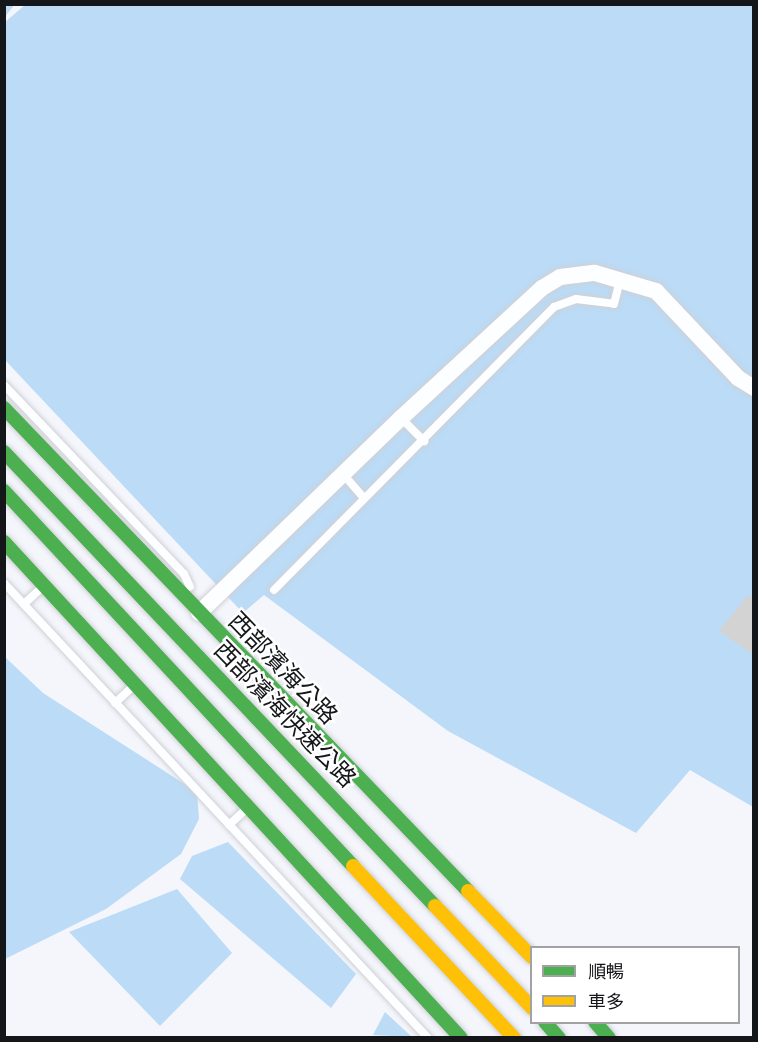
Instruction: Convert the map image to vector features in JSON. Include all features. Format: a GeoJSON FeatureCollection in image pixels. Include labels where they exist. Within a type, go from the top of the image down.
{"type":"FeatureCollection","features":[{"type":"Feature","properties":{"kind":"main road","name":"西部濱海公路"},"geometry":{"type":"LineString","coordinates":[[4,408],[530,956]]}},
{"type":"Feature","properties":{"kind":"main road","name":"西部濱海快速公路"},"geometry":{"type":"LineString","coordinates":[[4,452],[530,1007]]}},
{"type":"Feature","properties":{"kind":"main road"},"geometry":{"type":"LineString","coordinates":[[4,491],[514,1038]]}},
{"type":"Feature","properties":{"kind":"main road"},"geometry":{"type":"LineString","coordinates":[[4,542],[461,1038]]}},
{"type":"Feature","properties":{"kind":"main road"},"geometry":{"type":"LineString","coordinates":[[546,1024],[559,1038]]}},
{"type":"Feature","properties":{"kind":"main road"},"geometry":{"type":"LineString","coordinates":[[596,1024],[609,1038]]}},
{"type":"Feature","properties":{"kind":"street"},"geometry":{"type":"LineString","coordinates":[[199,613],[347,478],[551,282],[583,273],[656,291],[738,378],[753,388]]}},
{"type":"Feature","properties":{"kind":"lane"},"geometry":{"type":"LineString","coordinates":[[273,590],[363,496],[423,440],[554,307],[576,299],[614,303],[628,285]]}},
{"type":"Feature","properties":{"kind":"lane"},"geometry":{"type":"LineString","coordinates":[[4,385],[184,574],[199,613]]}},
{"type":"Feature","properties":{"kind":"lane"},"geometry":{"type":"LineString","coordinates":[[405,423],[423,440]]}},
{"type":"Feature","properties":{"kind":"lane"},"geometry":{"type":"LineString","coordinates":[[347,478],[363,496]]}},
{"type":"Feature","properties":{"kind":"lane"},"geometry":{"type":"LineString","coordinates":[[4,583],[428,1038]]}},
{"type":"Feature","properties":{"kind":"lane"},"geometry":{"type":"LineString","coordinates":[[24,604],[45,585]]}},
{"type":"Feature","properties":{"kind":"lane"},"geometry":{"type":"LineString","coordinates":[[115,703],[136,683]]}},
{"type":"Feature","properties":{"kind":"lane"},"geometry":{"type":"LineString","coordinates":[[229,825],[248,807]]}},
{"type":"Feature","properties":{"kind":"lane"},"geometry":{"type":"LineString","coordinates":[[363,968],[380,952]]}},
{"type":"Feature","properties":{"kind":"water"},"geometry":{"type":"Polygon","coordinates":[[[25,5],[753,5],[753,807],[690,770],[636,833],[448,731],[264,595],[243,613],[5,360],[5,22],[25,5]]]}},
{"type":"Feature","properties":{"kind":"water"},"geometry":{"type":"Polygon","coordinates":[[[5,657],[43,693],[197,792],[199,819],[181,854],[106,909],[5,959],[5,657]]]}},
{"type":"Feature","properties":{"kind":"water"},"geometry":{"type":"Polygon","coordinates":[[[228,842],[356,974],[331,1008],[180,879],[192,856],[228,842]]]}},
{"type":"Feature","properties":{"kind":"water"},"geometry":{"type":"Polygon","coordinates":[[[177,889],[232,953],[160,1026],[69,932],[177,889]]]}},
{"type":"Feature","properties":{"kind":"water"},"geometry":{"type":"Polygon","coordinates":[[[385,1012],[412,1037],[373,1035],[385,1012]]]}},
{"type":"Feature","properties":{"kind":"building"},"geometry":{"type":"Polygon","coordinates":[[[748,595],[754,599],[754,655],[719,631],[748,595]]]}},
{"type":"Feature","properties":{"kind":"waterway"},"geometry":{"type":"LineString","coordinates":[[4,13],[11,4]]}},
{"type":"Feature","properties":{"kind":"traffic: fast"},"geometry":{"type":"LineString","coordinates":[[4,408],[468,891]]}},
{"type":"Feature","properties":{"kind":"traffic: fast"},"geometry":{"type":"LineString","coordinates":[[4,452],[435,906]]}},
{"type":"Feature","properties":{"kind":"traffic: fast"},"geometry":{"type":"LineString","coordinates":[[4,491],[353,866]]}},
{"type":"Feature","properties":{"kind":"traffic: fast"},"geometry":{"type":"LineString","coordinates":[[4,542],[461,1038]]}},
{"type":"Feature","properties":{"kind":"traffic: fast"},"geometry":{"type":"LineString","coordinates":[[547,1024],[559,1038]]}},
{"type":"Feature","properties":{"kind":"traffic: fast"},"geometry":{"type":"LineString","coordinates":[[597,1024],[609,1038]]}},
{"type":"Feature","properties":{"kind":"traffic: slow"},"geometry":{"type":"LineString","coordinates":[[353,866],[514,1038]]}},
{"type":"Feature","properties":{"kind":"traffic: slow"},"geometry":{"type":"LineString","coordinates":[[468,891],[530,955]]}},
{"type":"Feature","properties":{"kind":"traffic: slow"},"geometry":{"type":"LineString","coordinates":[[435,906],[530,1006]]}}]}
